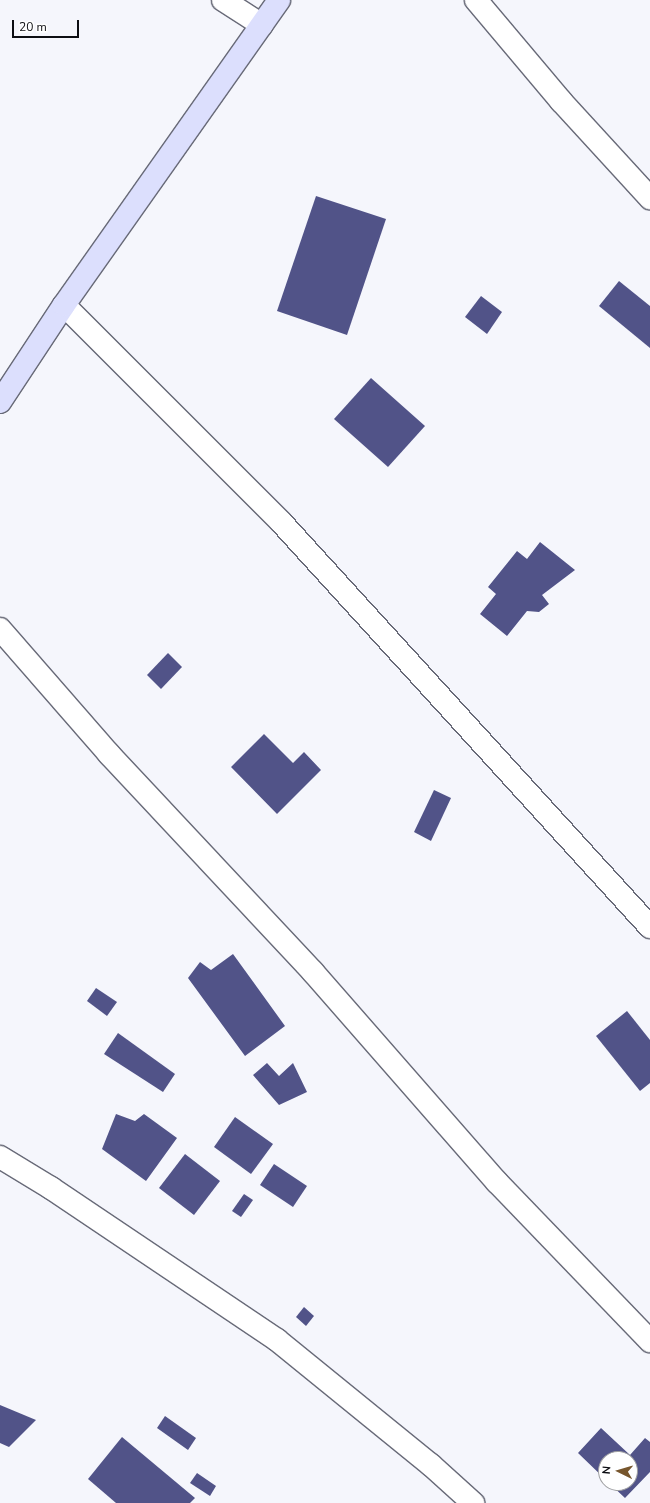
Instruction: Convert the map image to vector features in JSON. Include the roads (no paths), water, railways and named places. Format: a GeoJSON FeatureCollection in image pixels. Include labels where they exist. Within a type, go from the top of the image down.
{"type":"FeatureCollection","features":[{"type":"Feature","properties":{"kind":"main road"},"geometry":{"type":"LineString","coordinates":[[0,402],[64,305],[279,0]]}},
{"type":"Feature","properties":{"kind":"street"},"geometry":{"type":"LineString","coordinates":[[223,0],[262,25]]}},
{"type":"Feature","properties":{"kind":"street"},"geometry":{"type":"LineString","coordinates":[[476,0],[561,101],[650,198]]}},
{"type":"Feature","properties":{"kind":"street"},"geometry":{"type":"LineString","coordinates":[[64,305],[281,522],[650,927]]}},
{"type":"Feature","properties":{"kind":"street"},"geometry":{"type":"LineString","coordinates":[[0,629],[109,754],[313,972],[497,1182],[650,1341]]}},
{"type":"Feature","properties":{"kind":"street"},"geometry":{"type":"LineString","coordinates":[[0,1157],[51,1188],[277,1340],[431,1465],[474,1503]]}}]}
